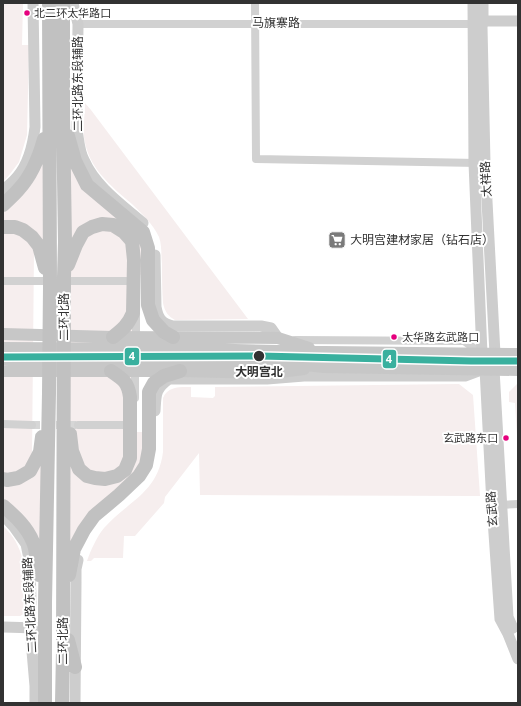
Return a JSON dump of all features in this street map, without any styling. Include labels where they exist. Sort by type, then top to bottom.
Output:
[{"type":"highway","name":"二环北路","points":[[45,703],[50,286],[44,243],[49,121],[49,3]]},
{"type":"highway","name":"二环北路","points":[[62,703],[68,447],[63,392],[64,277],[70,244],[63,114],[63,3]]},
{"type":"highway","points":[[63,114],[75,161],[87,185],[143,232],[148,248],[148,305],[153,320],[164,332],[173,337]]},
{"type":"highway","points":[[3,204],[20,189],[29,176],[39,157],[49,121]]},
{"type":"highway","points":[[70,244],[83,232],[102,224],[114,225],[124,232],[132,241],[134,260],[133,313],[130,322],[113,337]]},
{"type":"highway","points":[[3,227],[15,227],[23,230],[32,238],[44,243]]},
{"type":"highway","points":[[68,447],[79,469],[87,476],[104,479],[117,476],[125,470],[130,458],[130,393],[129,388],[123,379],[111,371]]},
{"type":"highway","points":[[75,667],[63,616],[74,549],[84,530],[94,516],[140,476],[146,464],[148,449],[149,392],[154,383],[164,376],[180,371]]},
{"type":"highway","points":[[3,479],[7,480],[18,478],[30,471],[40,452],[49,393]]},
{"type":"highway","points":[[3,506],[18,519],[33,542],[37,561],[45,624]]},
{"type":"main road","points":[[3,190],[16,179],[23,170],[34,136],[33,3]]},
{"type":"main road","name":"二环北路东段辅路","points":[[73,3],[78,24],[77,130],[83,159],[100,186],[143,223],[148,231],[154,250],[142,281],[156,307],[160,320],[166,325],[177,326],[261,326],[271,328],[282,339]]},
{"type":"main road","points":[[78,3],[78,24]]},
{"type":"main road","name":"太祥路","points":[[474,3],[479,24]]},
{"type":"main road","name":"太祥路","points":[[482,354],[479,163],[479,24],[483,3]]},
{"type":"main road","name":"马旗寨路","points":[[479,24],[518,21]]},
{"type":"main road","name":"马旗寨路","points":[[479,24],[518,27]]},
{"type":"main road","name":"太祥路","points":[[479,163],[495,354]]},
{"type":"main road","points":[[3,334],[282,339],[324,352]]},
{"type":"main road","points":[[3,348],[193,349],[518,354]]},
{"type":"main road","name":"玄武路","points":[[482,354],[489,369],[497,505],[500,619],[518,659]]},
{"type":"main road","name":"玄武路","points":[[489,369],[495,354]]},
{"type":"main road","points":[[3,359],[51,361],[278,362],[324,367],[518,370]]},
{"type":"main road","points":[[3,371],[180,371],[272,373],[324,367]]},
{"type":"main road","points":[[75,703],[76,569],[80,552],[88,535],[96,524],[138,487],[149,471],[155,451],[151,425],[157,391],[162,384],[169,379],[267,379],[304,376],[465,376],[489,369]]},
{"type":"main road","name":"玄武路","points":[[497,505],[508,617],[518,642]]},
{"type":"main road","name":"二环北路东段辅路","points":[[3,515],[26,544],[30,564],[30,628],[35,703]]},
{"type":"main road","points":[[3,627],[30,628],[45,624]]},
{"type":"street","points":[[255,3],[256,158],[479,163]]},
{"type":"street","name":"马旗寨路","points":[[78,24],[479,24]]},
{"type":"street","points":[[3,281],[142,281],[136,333]]},
{"type":"street","points":[[282,339],[464,341],[482,354]]},
{"type":"street","points":[[132,425],[135,375]]},
{"type":"street","points":[[3,424],[32,425]]},
{"type":"street","points":[[78,425],[151,425]]},
{"type":"street","points":[[497,505],[518,504]]},
{"type":"shaded area","points":[[3,3],[23,3],[22,45],[29,45],[27,135],[19,162],[3,182]]},
{"type":"shaded area","points":[[85,103],[248,319],[175,320],[170,317],[163,303],[161,243],[159,237],[154,228],[143,215],[101,175],[90,158],[84,137]]},
{"type":"shaded area","points":[[43,158],[43,242],[34,252],[32,456],[43,461],[42,547],[21,515],[3,498],[3,207]]},
{"type":"shaded area","points":[[70,160],[140,238],[145,275],[136,275],[135,432],[145,432],[141,465],[70,547]]},
{"type":"shaded area","points":[[459,384],[473,395],[480,496],[200,495],[199,453],[165,497],[164,503],[135,536],[124,536],[123,558],[94,558],[91,561],[87,561],[94,544],[104,528],[141,495],[155,477],[160,466],[163,452],[163,398],[171,389],[191,387],[191,397],[213,398],[215,396],[215,387]]},
{"type":"shaded area","points":[[517,384],[518,452],[515,403],[509,402],[509,392]]},
{"type":"shaded area","points":[[3,526],[17,544],[24,566],[26,611],[20,616],[4,616]]},
{"type":"tunnel","points":[[32,425],[78,425]]},
{"type":"transit line","name":"4","points":[[3,357],[260,356],[518,361]]},
{"type":"place","name":"北二环太华路口","points":[[27,13]]},
{"type":"place","name":"大明宫建材家居（钻石店）","points":[[337,240]]},
{"type":"place","name":"太华路玄武路口","points":[[394,337]]},
{"type":"place","name":"大明宫北","points":[[259,356]]},
{"type":"place","name":"玄武路东口","points":[[506,438]]}]
